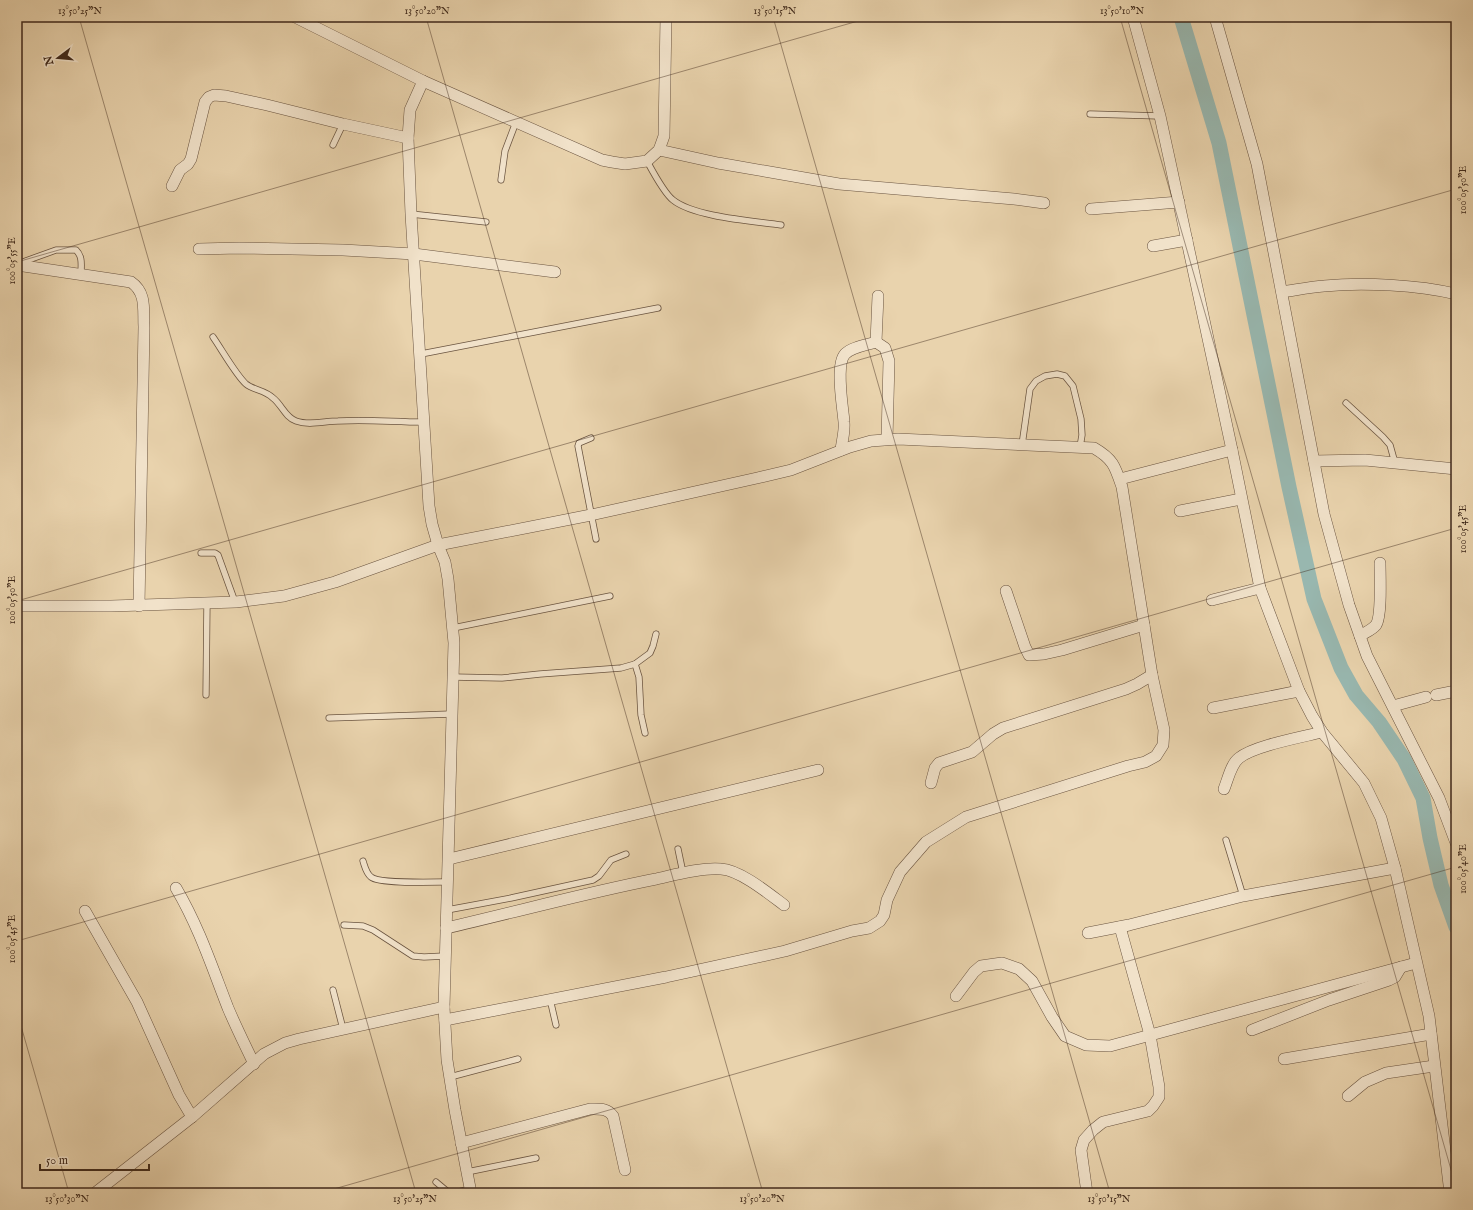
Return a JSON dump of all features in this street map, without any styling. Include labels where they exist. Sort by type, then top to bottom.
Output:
[{"type":"street","points":[[295,17],[423,80],[516,122],[602,160],[625,164],[647,161],[659,150],[664,136],[666,17]]},
{"type":"street","points":[[1133,17],[1160,116],[1232,450],[1260,588],[1299,691],[1322,732],[1364,782],[1381,818],[1395,868],[1429,1016],[1450,1193]]},
{"type":"street","points":[[1215,17],[1257,164],[1324,514],[1349,604],[1367,656],[1439,798],[1456,843]]},
{"type":"street","points":[[423,80],[410,110],[408,138],[411,214],[421,354],[423,422],[429,506],[438,545],[445,562],[454,643],[444,1007],[447,1060],[470,1191]]},
{"type":"street","points":[[172,186],[180,170],[188,164],[191,159],[205,102],[209,97],[214,95],[226,96],[267,105],[342,124],[408,138]]},
{"type":"street","points":[[659,150],[726,164],[839,184],[1014,199],[1044,203]]},
{"type":"street","points":[[1091,209],[1179,202]]},
{"type":"street","points":[[1153,246],[1187,240]]},
{"type":"street","points":[[199,249],[239,248],[336,250],[414,254],[555,272]]},
{"type":"street","points":[[17,265],[131,282],[142,292],[144,327],[139,606]]},
{"type":"street","points":[[1282,292],[1325,286],[1371,285],[1437,290],[1456,294]]},
{"type":"street","points":[[876,342],[878,296]]},
{"type":"street","points":[[876,342],[884,348],[890,361],[887,439]]},
{"type":"street","points":[[841,450],[844,424],[841,403],[840,371],[844,355],[850,350],[876,342]]},
{"type":"street","points":[[17,606],[139,606],[236,602],[284,596],[335,582],[438,545],[591,515],[791,470],[871,440],[898,439],[1080,447],[1094,448],[1107,456],[1116,468],[1122,486],[1152,675],[1164,730],[1163,745],[1156,756],[1145,762],[966,817],[926,842],[900,872],[887,900],[884,915],[880,921],[869,928],[852,931],[785,950],[678,975],[445,1020]]},
{"type":"street","points":[[1120,479],[1232,450]]},
{"type":"street","points":[[1314,461],[1365,460],[1456,469]]},
{"type":"street","points":[[1180,511],[1241,499]]},
{"type":"street","points":[[1360,636],[1376,626],[1378,619],[1380,606],[1380,563]]},
{"type":"street","points":[[1212,600],[1260,588]]},
{"type":"street","points":[[1006,591],[1024,648],[1029,655],[1044,654],[1062,650],[1144,624]]},
{"type":"street","points":[[931,782],[934,768],[939,763],[972,752],[993,734],[1003,728],[1126,689],[1152,675]]},
{"type":"street","points":[[1213,708],[1299,691]]},
{"type":"street","points":[[1393,706],[1456,691]]},
{"type":"street","points":[[1224,789],[1234,763],[1239,758],[1253,750],[1322,732]]},
{"type":"street","points":[[449,859],[818,770]]},
{"type":"street","points":[[446,928],[638,882],[721,868],[732,871],[754,883],[784,904]]},
{"type":"street","points":[[1088,933],[1120,927],[1243,896],[1395,868]]},
{"type":"street","points":[[176,888],[201,935],[228,1006],[254,1064]]},
{"type":"street","points":[[85,911],[137,1002],[179,1095],[192,1117]]},
{"type":"street","points":[[1087,1193],[1081,1150],[1084,1140],[1092,1130],[1104,1122],[1148,1111],[1159,1097],[1159,1087],[1150,1035],[1120,927]]},
{"type":"street","points":[[956,996],[974,972],[981,966],[1002,963],[1019,969],[1032,981],[1052,1017],[1065,1036],[1086,1045],[1110,1046],[1416,963]]},
{"type":"street","points":[[1252,1030],[1329,1000],[1389,980],[1395,977],[1402,967]]},
{"type":"street","points":[[95,1193],[192,1117],[264,1054],[285,1043],[444,1007]]},
{"type":"street","points":[[1284,1059],[1431,1034]]},
{"type":"street","points":[[1348,1096],[1365,1082],[1386,1073],[1434,1066]]},
{"type":"street","points":[[462,1143],[590,1109],[603,1108],[609,1111],[613,1116],[626,1170]]},
{"type":"lane","points":[[1090,114],[1160,116]]},
{"type":"lane","points":[[501,180],[505,151],[516,122]]},
{"type":"lane","points":[[332,145],[342,124]]},
{"type":"lane","points":[[647,161],[660,183],[673,200],[684,206],[711,215],[781,225]]},
{"type":"lane","points":[[411,214],[486,222]]},
{"type":"lane","points":[[17,265],[56,250],[76,250],[80,254],[81,274]]},
{"type":"lane","points":[[421,354],[658,308]]},
{"type":"lane","points":[[213,337],[244,382],[248,386],[264,391],[273,397],[288,416],[295,421],[302,423],[324,423],[338,420],[423,422]]},
{"type":"lane","points":[[1022,445],[1030,389],[1036,381],[1045,376],[1057,374],[1065,376],[1073,386],[1081,419],[1082,435],[1080,447]]},
{"type":"lane","points":[[1346,403],[1390,445],[1395,463]]},
{"type":"lane","points":[[591,438],[579,442],[578,446],[596,539]]},
{"type":"lane","points":[[201,553],[215,553],[218,555],[236,602]]},
{"type":"lane","points":[[452,628],[610,596]]},
{"type":"lane","points":[[206,695],[207,603]]},
{"type":"lane","points":[[453,677],[502,678],[621,668],[635,664],[650,653],[656,634]]},
{"type":"lane","points":[[635,664],[639,677],[641,715],[645,733]]},
{"type":"lane","points":[[330,718],[452,714]]},
{"type":"lane","points":[[1226,840],[1243,896]]},
{"type":"lane","points":[[678,849],[683,874]]},
{"type":"lane","points":[[447,910],[593,880],[602,873],[611,860],[626,854]]},
{"type":"lane","points":[[363,861],[367,873],[374,880],[398,882],[448,882]]},
{"type":"lane","points":[[344,925],[363,926],[373,930],[414,956],[445,956]]},
{"type":"lane","points":[[333,990],[343,1029]]},
{"type":"lane","points":[[550,999],[556,1026]]},
{"type":"lane","points":[[450,1077],[518,1059]]},
{"type":"lane","points":[[467,1172],[536,1158]]},
{"type":"lane","points":[[436,1182],[448,1192],[470,1191]]},
{"type":"waterway","points":[[1181,17],[1219,143],[1289,487],[1314,599],[1341,668],[1356,695],[1379,722],[1404,759],[1423,798],[1430,838],[1441,885],[1456,927]]}]
